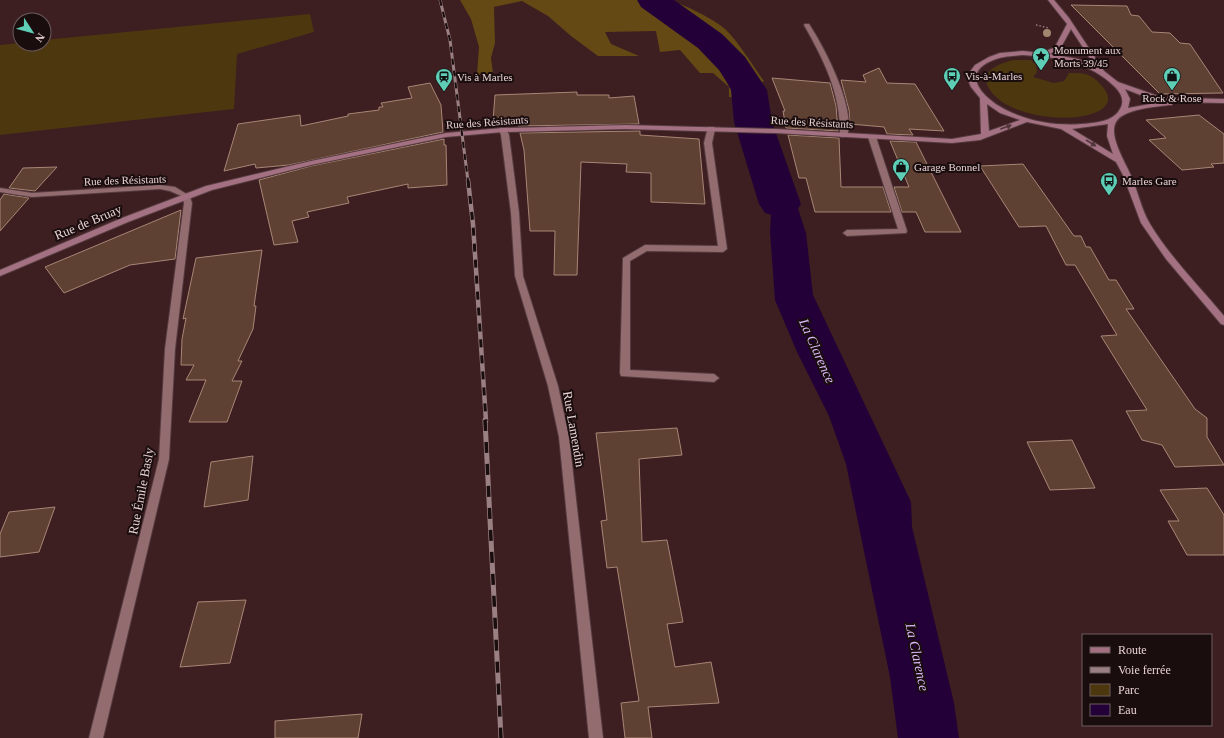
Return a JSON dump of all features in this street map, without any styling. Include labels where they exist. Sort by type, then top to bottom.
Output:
[{"type":"main road","points":[[1051,0],[1070,24],[1103,73]]},
{"type":"main road","points":[[1043,54],[1058,48],[1070,24]]},
{"type":"main road","points":[[1116,83],[1126,99],[1126,106],[1114,119],[1091,126],[1061,126],[1027,120],[1002,111],[983,99],[973,85],[972,79],[976,68],[981,63],[1004,55],[1023,53],[1043,54],[1075,61],[1103,73],[1116,83],[1144,96],[1176,102]]},
{"type":"main road","points":[[983,99],[985,135]]},
{"type":"main road","points":[[1121,113],[1136,108],[1176,102],[1224,101]]},
{"type":"main road","points":[[1114,119],[1110,128],[1111,136],[1119,161],[1127,175],[1145,223],[1169,257],[1224,322]]},
{"type":"main road","name":"Rue des Résistants","points":[[186,196],[237,180],[446,135],[503,130],[626,127],[776,131],[952,141],[976,138],[1027,120]]},
{"type":"main road","points":[[1061,126],[1075,133],[1119,161]]},
{"type":"main road","name":"Rue de Bruay","points":[[0,273],[186,196]]},
{"type":"street","points":[[807,25],[819,46],[835,82],[844,110],[844,135]]},
{"type":"street","points":[[711,129],[708,143],[723,249],[645,248],[626,260],[625,373],[714,378]]},
{"type":"street","name":"Rue Lamendin","points":[[503,130],[505,135],[515,212],[519,276],[553,386],[564,437],[596,738]]},
{"type":"street","points":[[847,233],[903,231],[872,137]]},
{"type":"street","name":"Rue des Résistants","points":[[0,190],[32,195],[160,187],[172,189],[186,196]]},
{"type":"street","name":"Rue Émile Basly","points":[[96,738],[164,459],[170,349],[188,203],[186,196]]},
{"type":"green space","points":[[310,14],[314,32],[237,54],[234,109],[0,135],[0,45],[12,44],[12,52],[52,52],[52,39]]},
{"type":"green space","points":[[1014,60],[1031,60],[1036,65],[1037,72],[1033,77],[1054,83],[1064,81],[1069,73],[1087,74],[1101,85],[1108,99],[1101,110],[1084,116],[1061,118],[1036,115],[1012,108],[994,95],[985,77],[995,67]]},
{"type":"shaded area","points":[[460,0],[643,0],[669,15],[700,42],[726,72],[741,98],[729,97],[729,87],[713,73],[700,73],[680,50],[660,52],[656,31],[605,32],[611,44],[639,56],[598,56],[571,36],[548,16],[522,1],[494,7],[495,43],[491,58],[493,73],[477,75],[479,47],[471,19]]},
{"type":"shaded area","points":[[662,0],[677,3],[695,10],[725,29],[740,47],[764,81],[756,87],[740,61],[728,52],[722,43],[674,6]]},
{"type":"water","points":[[642,0],[662,0],[674,6],[722,43],[728,52],[740,61],[756,87],[759,122],[740,123],[740,95],[735,83],[725,69],[699,41],[684,28]]},
{"type":"water","points":[[743,137],[766,138],[766,145],[794,196],[806,233],[813,295],[911,502],[912,527],[954,703],[959,738],[898,738],[890,677],[846,464],[829,416],[797,352],[775,300],[770,232],[771,215],[760,193],[750,166]]},
{"type":"building","points":[[1071,5],[1127,6],[1131,15],[1139,16],[1152,32],[1170,33],[1180,43],[1190,44],[1223,93],[1160,94]]},
{"type":"building","points":[[879,68],[887,83],[915,84],[944,131],[909,129],[913,135],[887,134],[884,127],[850,124],[849,110],[841,80],[866,82],[863,75]]},
{"type":"building","points":[[772,78],[830,83],[836,106],[838,131],[786,128],[783,111],[785,111]]},
{"type":"building","points":[[430,83],[441,105],[443,132],[289,165],[256,168],[255,164],[224,171],[238,124],[300,115],[301,126],[348,116],[348,114],[379,110],[379,107],[383,107],[381,103],[412,98],[408,87]]},
{"type":"building","points":[[577,92],[577,95],[609,95],[609,98],[634,96],[639,124],[518,126],[517,121],[493,121],[495,95]]},
{"type":"building","points":[[1199,115],[1224,134],[1224,163],[1211,164],[1214,167],[1182,170],[1149,140],[1166,138],[1146,120]]},
{"type":"building","points":[[640,131],[640,135],[699,139],[705,204],[651,202],[651,173],[626,172],[627,164],[581,162],[577,275],[554,275],[555,231],[530,231],[524,150],[520,133]]},
{"type":"building","points":[[788,135],[839,138],[841,187],[883,187],[891,212],[815,212],[806,178],[799,178]]},
{"type":"building","points":[[444,139],[444,145],[446,145],[447,185],[408,188],[408,184],[347,197],[349,203],[307,212],[309,217],[292,221],[298,242],[274,245],[259,180],[311,166]]},
{"type":"building","points":[[890,141],[916,142],[961,232],[925,232],[916,212],[902,212],[894,187],[909,187]]},
{"type":"building","points":[[1023,164],[1074,236],[1081,236],[1086,247],[1090,247],[1109,280],[1116,280],[1134,309],[1126,309],[1195,409],[1207,418],[1207,437],[1224,465],[1175,467],[1162,445],[1142,440],[1126,411],[1147,410],[1101,336],[1117,335],[1075,265],[1066,265],[1046,226],[1019,227],[980,166]]},
{"type":"building","points":[[57,167],[35,191],[9,188],[23,168]]},
{"type":"building","points":[[4,194],[29,198],[0,231],[0,200]]},
{"type":"building","points":[[181,210],[175,259],[130,265],[64,293],[45,267]]},
{"type":"building","points":[[262,250],[254,306],[256,306],[253,329],[238,361],[242,361],[232,381],[242,381],[227,422],[189,422],[206,380],[186,380],[194,365],[181,365],[182,339],[186,318],[183,319],[196,258]]},
{"type":"building","points":[[677,428],[682,455],[639,459],[642,542],[667,540],[683,622],[667,624],[675,667],[711,662],[719,703],[648,707],[652,738],[625,738],[621,703],[639,701],[617,567],[607,568],[601,521],[607,520],[596,433]]},
{"type":"building","points":[[1072,440],[1095,488],[1050,490],[1027,442]]},
{"type":"building","points":[[253,456],[248,500],[204,507],[211,462]]},
{"type":"building","points":[[1207,488],[1224,515],[1224,555],[1187,555],[1168,521],[1179,521],[1160,490]]},
{"type":"building","points":[[55,507],[39,552],[0,557],[0,534],[9,512]]},
{"type":"building","points":[[246,600],[230,663],[180,667],[198,602]]},
{"type":"building","points":[[362,714],[358,738],[275,738],[275,721]]},
{"type":"waterway","name":"La Clarence","points":[[652,0],[660,4],[710,41],[733,64],[744,81],[749,90],[753,122],[780,204]]},
{"type":"railway","points":[[440,0],[450,40],[468,181]]},
{"type":"railway","points":[[468,180],[473,224],[486,421]]},
{"type":"railway","points":[[485,420],[501,738]]},
{"type":"place","name":"Monument aux Morts 39/45","points":[[1041,71]]},
{"type":"place","name":"Vis-à-Marles","points":[[952,91]]},
{"type":"place","name":"Rock & Rose","points":[[1172,91]]},
{"type":"place","name":"Vis à Marles","points":[[444,92]]},
{"type":"place","name":"Garage Bonnel","points":[[901,182]]},
{"type":"place","name":"Marles Gare","points":[[1109,196]]}]
